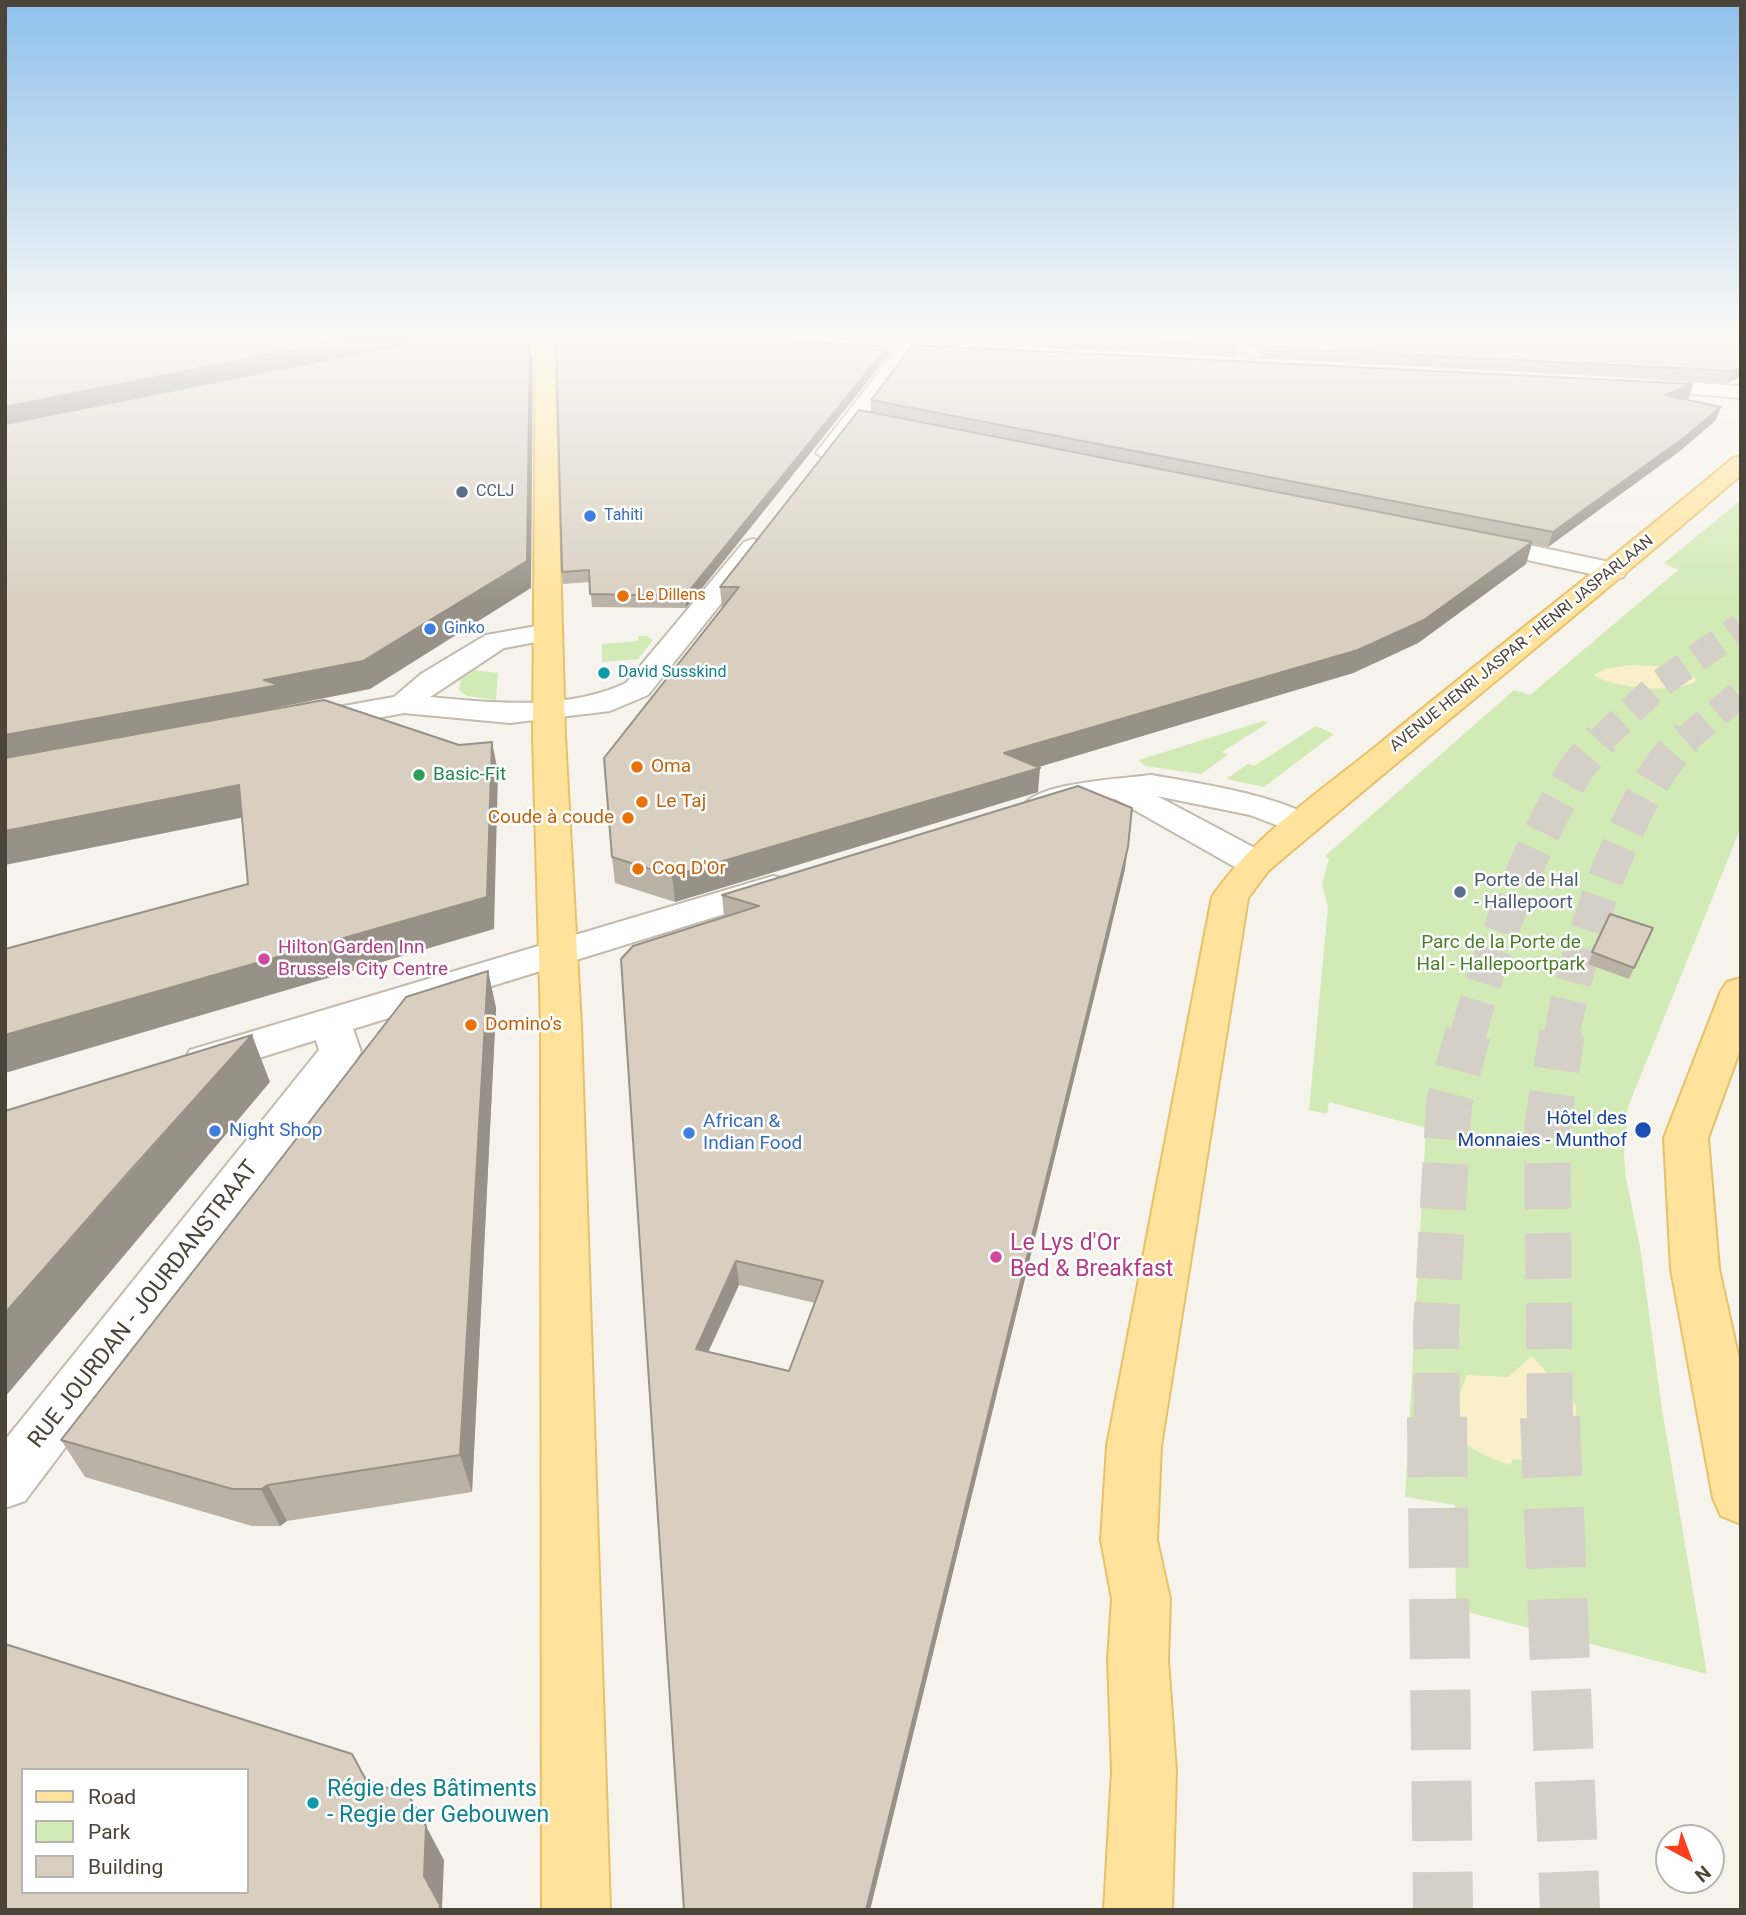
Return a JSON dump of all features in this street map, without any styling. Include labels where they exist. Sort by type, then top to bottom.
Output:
[{"type":"main road","points":[[546,424],[549,710],[558,953],[576,1910]]},
{"type":"main road","name":"AVENUE HENRI JASPAR - HENRI JASPARLAAN","points":[[1138,1910],[1144,1771],[1138,1660],[1141,1599],[1129,1540],[1134,1446],[1230,897],[1255,863],[1462,691],[1614,571],[1741,463]]},
{"type":"main road","points":[[1739,1000],[1686,1138],[1695,1269],[1741,1498]]},
{"type":"street","points":[[813,472],[861,424]]},
{"type":"street","points":[[278,727],[404,704],[502,715],[601,704],[630,695],[696,619],[771,524]]},
{"type":"street","points":[[1450,536],[1614,571]]},
{"type":"street","points":[[404,704],[432,680],[496,641],[548,632]]},
{"type":"street","points":[[1012,814],[1077,794],[1151,785],[1261,808],[1302,825]]},
{"type":"street","points":[[1122,790],[1255,863]]},
{"type":"street","points":[[163,1073],[801,879]]},
{"type":"street","name":"RUE JOURDAN - JOURDANSTRAAT","points":[[5,1483],[340,1052],[331,1022]]},
{"type":"green space","name":"Parc de la Porte de Hal - Hallepoortpark","points":[[1741,500],[1741,827],[1628,1107],[1624,1157],[1640,1247],[1662,1409],[1707,1674],[1456,1609],[1455,1505],[1405,1497],[1426,1128],[1329,1102],[1327,1114],[1309,1110],[1328,907],[1322,884],[1329,859],[1325,856],[1514,690],[1530,695],[1678,570],[1664,563]]},
{"type":"green space","points":[[638,636],[647,636],[653,640],[638,659],[602,662],[602,644],[638,641]]},
{"type":"green space","points":[[473,670],[498,673],[496,700],[467,696],[459,690],[461,679]]},
{"type":"green space","points":[[1263,721],[1268,723],[1222,752],[1228,755],[1201,774],[1145,766],[1139,760]]},
{"type":"green space","points":[[1316,726],[1334,734],[1264,787],[1226,779],[1248,764],[1254,766]]},
{"type":"sand","points":[[1630,665],[1675,669],[1697,680],[1677,687],[1646,688],[1603,680],[1594,675],[1604,669]]},
{"type":"sand","points":[[1532,1356],[1576,1405],[1574,1468],[1513,1459],[1511,1465],[1474,1449],[1454,1428],[1455,1408],[1467,1375],[1508,1377]]},
{"type":"building","points":[[5,424],[529,424],[527,561],[363,661],[264,680],[279,685],[5,735]]},
{"type":"building","points":[[558,424],[824,424],[685,596],[590,594],[589,570],[562,572]]},
{"type":"building","points":[[848,424],[932,424],[1532,542],[1424,620],[1358,650],[1004,753],[1040,768],[672,876],[612,857],[604,758],[739,587],[720,587]]},
{"type":"building","points":[[997,424],[1700,424],[1553,532]]},
{"type":"building","points":[[324,700],[459,745],[492,742],[487,897],[5,1035],[5,949],[248,884],[239,785],[5,831],[5,758]]},
{"type":"building","points":[[1078,786],[1132,808],[1128,847],[866,1910],[684,1910],[621,959],[633,946],[759,906],[722,895]],"holes":[[[736,1261],[823,1281],[789,1371],[696,1349]]]},
{"type":"building","points":[[1610,914],[1653,928],[1634,968],[1592,952]]},
{"type":"building","points":[[488,971],[460,1455],[268,1485],[261,1489],[232,1489],[61,1440],[406,997]]},
{"type":"building","points":[[252,1035],[129,1172],[5,1313],[5,1111]]},
{"type":"building","name":"Régie des Bâtiments - Regie der Gebouwen","points":[[5,1644],[352,1754],[366,1780],[409,1796],[426,1826],[424,1876],[440,1905],[440,1910],[5,1910]]},
{"type":"tunnel","points":[[1601,740],[1658,685],[1741,627]]},
{"type":"tunnel","points":[[1686,739],[1741,693]]},
{"type":"tunnel","points":[[1468,1035],[1499,936],[1525,869],[1572,776],[1602,738]]},
{"type":"tunnel","points":[[1562,1035],[1578,963],[1607,876],[1644,794],[1665,762],[1686,739]]},
{"type":"tunnel","points":[[1437,1419],[1436,1328],[1449,1103],[1468,1033]]},
{"type":"tunnel","points":[[1550,1419],[1547,1128],[1562,1033]]},
{"type":"tunnel","points":[[1437,1417],[1443,1910]]},
{"type":"tunnel","points":[[1550,1417],[1570,1910]]},
{"type":"place","name":"CCLJ","points":[[462,492]]},
{"type":"place","name":"Tahiti","points":[[590,516]]},
{"type":"place","name":"Le Dillens","points":[[623,596]]},
{"type":"place","name":"Ginko","points":[[430,629]]},
{"type":"place","name":"David Susskind","points":[[604,673]]},
{"type":"place","name":"Oma","points":[[637,767]]},
{"type":"place","name":"Basic-Fit","points":[[419,775]]},
{"type":"place","name":"Le Taj","points":[[642,802]]},
{"type":"place","name":"Coude à coude","points":[[628,818]]},
{"type":"place","name":"Coq D'Or","points":[[638,869]]},
{"type":"place","name":"Porte de Hal - Hallepoort","points":[[1460,892]]},
{"type":"place","name":"Hilton Garden Inn Brussels City Centre","points":[[264,959]]},
{"type":"place","name":"Domino's","points":[[471,1025]]},
{"type":"place","name":"Hôtel des Monnaies - Munthof","points":[[1643,1130]]},
{"type":"place","name":"Night Shop","points":[[215,1131]]},
{"type":"place","name":"African & Indian Food","points":[[689,1133]]},
{"type":"place","name":"Le Lys d'Or Bed & Breakfast","points":[[996,1257]]},
{"type":"place","name":"Régie des Bâtiments - Regie der Gebouwen","points":[[313,1803]]}]
